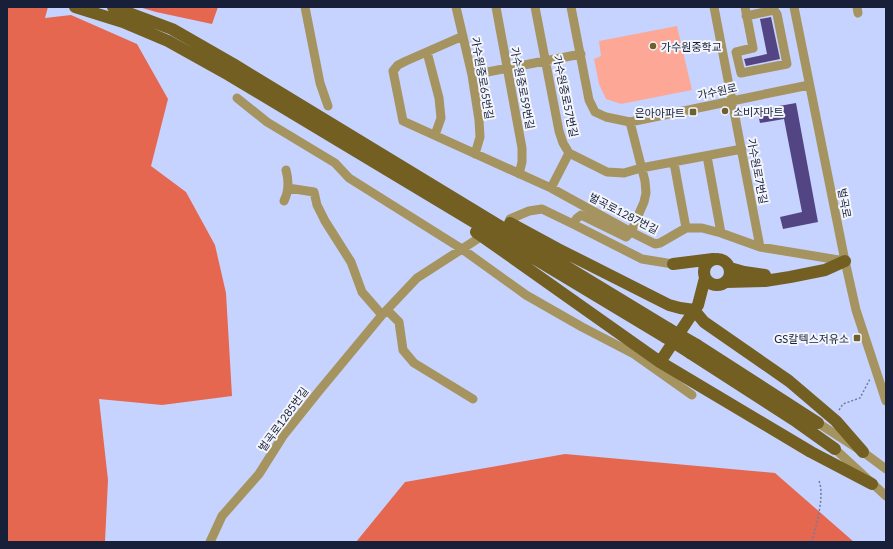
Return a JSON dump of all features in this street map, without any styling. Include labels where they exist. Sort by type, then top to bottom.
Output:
[{"type":"main road","points":[[75,7],[123,22],[168,41],[229,75],[440,202],[667,333],[818,423]]},
{"type":"main road","points":[[113,7],[172,29],[233,64],[454,198],[667,333]]},
{"type":"main road","points":[[454,198],[491,213],[558,249],[670,305],[680,308],[696,307]]},
{"type":"main road","points":[[440,202],[475,232],[660,362],[810,452],[872,484]]},
{"type":"main road","points":[[713,259],[706,263],[704,267],[705,276],[696,307],[704,322],[789,381],[836,421],[863,452]]},
{"type":"main road","points":[[660,362],[696,307],[730,275],[730,268],[722,259],[673,264]]},
{"type":"main road","points":[[673,264],[705,276],[710,283],[723,283],[765,281],[825,270],[845,261]]},
{"type":"main road","points":[[730,268],[776,279]]},
{"type":"main road","points":[[694,349],[835,449]]},
{"type":"street","points":[[305,7],[320,83],[328,106]]},
{"type":"street","name":"가수원중로65번길","points":[[456,7],[472,75],[480,137],[475,154]]},
{"type":"street","name":"가수원중로59번길","points":[[496,7],[522,148],[522,162],[519,174]]},
{"type":"street","name":"가수원중로57번길","points":[[535,7],[559,131],[570,153],[607,172],[624,173],[641,168],[742,149]]},
{"type":"street","name":"가수원로","points":[[571,7],[589,100],[595,112],[606,117],[630,122],[809,85]]},
{"type":"street","name":"가수원로7번길","points":[[714,7],[760,247]]},
{"type":"street","name":"벌곡로","points":[[794,7],[856,310],[886,401]]},
{"type":"street","points":[[773,9],[777,14],[787,64],[741,73],[736,52],[753,48],[745,12],[773,9]]},
{"type":"street","name":"벌곡로1287번길","points":[[463,36],[402,63],[393,71],[403,121],[551,188],[655,244],[660,243],[686,228]]},
{"type":"street","points":[[427,52],[439,98],[441,118],[435,135]]},
{"type":"street","points":[[472,75],[581,54]]},
{"type":"street","points":[[237,98],[267,122],[335,163],[349,178],[462,249],[526,296],[634,354],[692,395]]},
{"type":"street","points":[[573,224],[577,218],[582,215],[626,237],[631,232],[644,202],[646,193],[645,181],[630,122]]},
{"type":"street","points":[[551,188],[570,153]]},
{"type":"street","points":[[707,156],[722,233]]},
{"type":"street","points":[[674,163],[686,228],[702,228],[722,233],[760,247],[845,261]]},
{"type":"street","points":[[284,201],[288,188],[286,170]]},
{"type":"street","points":[[288,188],[314,192],[317,205],[325,221],[351,262],[362,292],[399,322],[403,350],[414,363],[473,399]]},
{"type":"street","points":[[510,219],[530,211],[542,209],[642,259],[673,264]]},
{"type":"street","name":"벌곡로1285번길","points":[[210,542],[222,516],[258,474],[288,430],[319,391],[385,312],[417,278],[479,238]]},
{"type":"street","points":[[818,423],[886,469]]},
{"type":"street","points":[[835,449],[886,496]]},
{"type":"path","points":[[839,410],[843,404],[860,398],[875,369]]},
{"type":"path","points":[[812,542],[821,499],[822,488],[819,480]]},
{"type":"shaded area","points":[[7,7],[48,7],[45,18],[71,15],[137,44],[168,99],[151,166],[186,192],[215,245],[226,293],[232,396],[162,405],[99,399],[108,480],[105,542],[7,542]]},
{"type":"shaded area","points":[[139,7],[218,7],[212,24]]},
{"type":"shaded area","points":[[677,26],[692,90],[621,104],[606,99],[599,84],[594,59],[601,56],[599,41]]},
{"type":"shaded area","points":[[565,454],[775,473],[854,542],[356,542],[405,482]]},
{"type":"building","points":[[771,17],[780,59],[746,66],[744,59],[767,54],[760,19]]},
{"type":"building","points":[[796,103],[818,222],[783,229],[780,217],[802,212],[784,119],[760,123],[757,110]]},
{"type":"place","name":"가수원중학교","points":[[653,46]]},
{"type":"place","name":"소비자마트","points":[[725,111]]},
{"type":"place","name":"은아아파트","points":[[693,112]]},
{"type":"place","name":"GS칼텍스저유소","points":[[857,338]]}]
